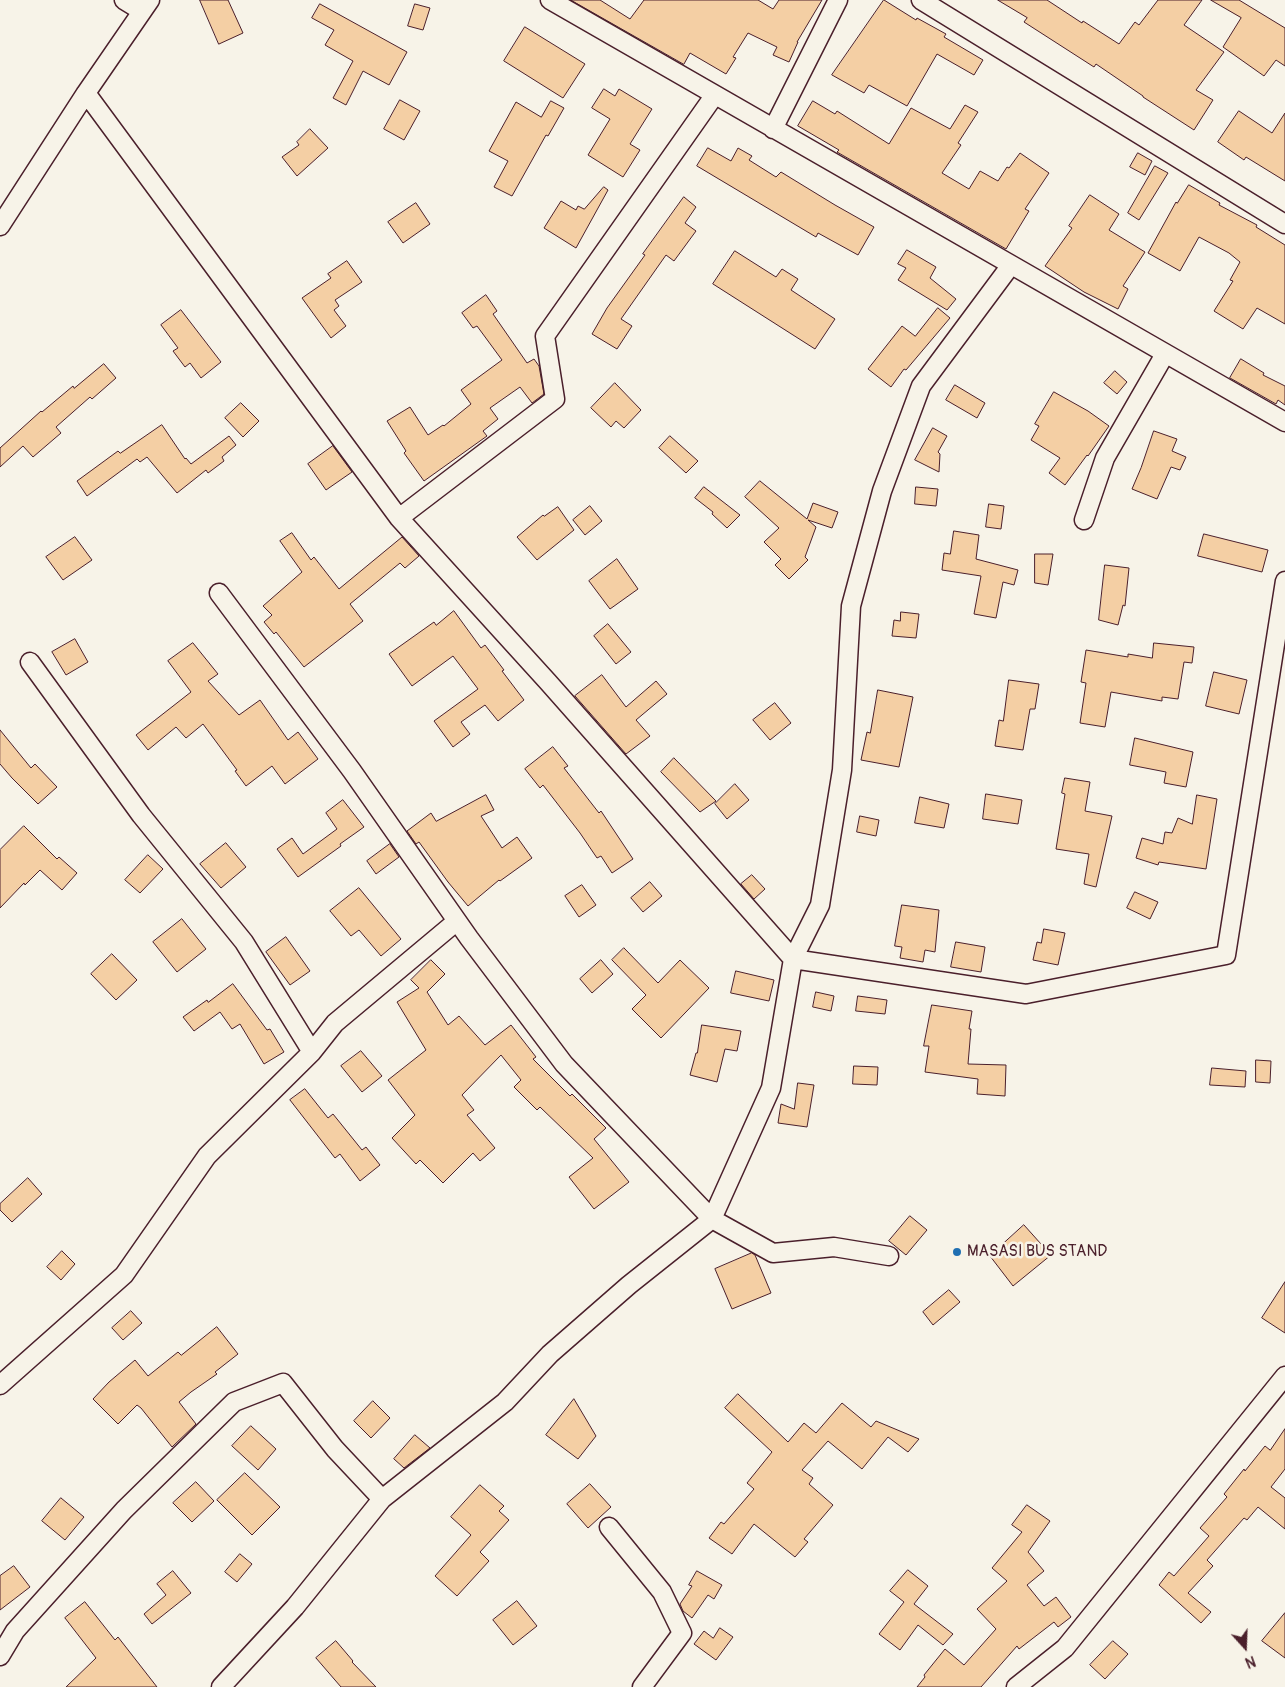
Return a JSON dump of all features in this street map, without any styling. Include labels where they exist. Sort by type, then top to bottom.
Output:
[{"type":"street","points":[[0,226],[86,92],[146,6],[124,0]]},
{"type":"street","points":[[550,0],[714,96],[1285,422]]},
{"type":"street","points":[[773,129],[838,0]]},
{"type":"street","points":[[929,2],[1285,224]]},
{"type":"street","points":[[86,92],[399,518],[548,682],[793,958],[1026,994],[1226,955],[1285,581]]},
{"type":"street","points":[[399,518],[554,399],[545,336],[714,96]]},
{"type":"street","points":[[221,1687],[296,1607],[382,1499],[505,1402],[550,1354],[629,1284],[712,1219],[771,1088],[793,958],[820,905],[842,770],[852,606],[882,490],[921,386],[1010,265]]},
{"type":"street","points":[[1084,520],[1104,458],[1165,354]]},
{"type":"street","points":[[219,593],[352,771],[458,921],[564,1064],[712,1219],[773,1253],[834,1247],[890,1256]]},
{"type":"street","points":[[30,662],[141,815],[244,942],[312,1052]]},
{"type":"street","points":[[0,1385],[124,1275],[207,1156],[312,1052],[335,1023],[458,921]]},
{"type":"street","points":[[1016,1687],[1065,1648],[1285,1376]]},
{"type":"street","points":[[0,1656],[16,1630],[124,1510],[234,1402],[283,1383],[335,1450],[382,1499]]},
{"type":"street","points":[[609,1527],[662,1592],[682,1632],[642,1687]]},
{"type":"building","points":[[200,0],[228,0],[243,33],[219,44]]},
{"type":"building","points":[[571,0],[600,0],[630,19],[644,0],[758,0],[773,9],[779,0],[822,0],[797,42],[789,62],[773,55],[777,47],[748,33],[733,57],[736,58],[726,74],[690,53],[684,64]]},
{"type":"building","points":[[884,0],[916,20],[917,18],[946,34],[944,37],[983,60],[974,75],[937,54],[907,106],[869,85],[864,93],[832,75]]},
{"type":"building","points":[[998,0],[1047,0],[1119,44],[1135,22],[1139,25],[1158,0],[1202,0],[1184,25],[1224,52],[1196,90],[1213,100],[1194,130],[1096,64],[1094,67],[1024,22],[1027,18]]},
{"type":"building","points":[[1211,0],[1239,0],[1285,28],[1285,66],[1276,60],[1264,76],[1223,47],[1241,18]]},
{"type":"building","points":[[320,4],[407,52],[389,85],[363,71],[346,105],[333,98],[353,61],[325,45],[334,30],[312,18]]},
{"type":"building","points":[[415,4],[430,8],[423,30],[408,26]]},
{"type":"building","points":[[525,27],[585,64],[563,98],[504,61]]},
{"type":"building","points":[[604,89],[615,96],[619,89],[652,109],[630,144],[640,150],[623,177],[588,155],[610,119],[592,108]]},
{"type":"building","points":[[400,100],[420,111],[404,140],[384,129]]},
{"type":"building","points":[[551,101],[564,108],[548,136],[546,135],[512,196],[494,187],[508,161],[489,151],[516,102],[541,117]]},
{"type":"building","points":[[813,101],[835,114],[837,111],[889,144],[911,108],[950,129],[965,105],[978,112],[958,143],[961,145],[942,173],[969,189],[980,171],[998,181],[1007,167],[1009,168],[1020,153],[1049,173],[1025,209],[1029,211],[1006,249],[837,152],[839,150],[798,126]]},
{"type":"building","points":[[1239,111],[1272,133],[1285,113],[1285,181],[1246,157],[1244,160],[1218,142]]},
{"type":"building","points":[[310,129],[328,148],[297,176],[282,157],[299,145],[297,142]]},
{"type":"building","points":[[708,148],[731,161],[738,148],[752,156],[749,160],[776,177],[781,172],[874,227],[858,255],[818,233],[816,237],[697,166]]},
{"type":"building","points":[[1138,153],[1152,161],[1145,175],[1130,167]]},
{"type":"building","points":[[1155,166],[1168,173],[1139,220],[1128,213]]},
{"type":"building","points":[[1189,185],[1220,203],[1219,205],[1257,225],[1256,227],[1285,245],[1285,324],[1257,308],[1243,329],[1214,311],[1233,281],[1230,280],[1240,262],[1229,253],[1199,237],[1180,271],[1148,253],[1176,202]]},
{"type":"building","points":[[604,187],[608,190],[576,248],[544,228],[561,201],[576,210],[578,206],[584,209]]},
{"type":"building","points":[[1090,195],[1119,214],[1109,230],[1145,252],[1123,286],[1128,289],[1118,309],[1084,292],[1045,266],[1072,228],[1069,226]]},
{"type":"building","points":[[684,197],[696,207],[685,223],[696,231],[674,261],[666,255],[621,319],[632,326],[617,349],[592,334],[607,308],[645,255],[643,254]]},
{"type":"building","points":[[416,203],[430,224],[403,243],[388,222]]},
{"type":"building","points":[[907,250],[936,267],[930,278],[956,299],[947,310],[898,280],[906,268],[898,264]]},
{"type":"building","points":[[735,251],[776,277],[782,269],[798,279],[791,290],[835,319],[815,349],[713,284]]},
{"type":"building","points":[[347,261],[362,282],[335,300],[339,306],[334,310],[346,326],[331,338],[302,298],[331,278],[328,274]]},
{"type":"building","points":[[486,295],[497,311],[493,314],[527,363],[534,359],[539,366],[544,394],[532,403],[520,387],[490,408],[498,419],[483,431],[487,436],[424,481],[404,453],[406,451],[387,421],[410,407],[428,435],[444,426],[471,404],[461,390],[502,360],[477,326],[473,328],[462,313]]},
{"type":"building","points":[[938,308],[950,318],[906,370],[904,369],[891,387],[868,369],[902,326],[915,336]]},
{"type":"building","points":[[181,310],[221,362],[201,378],[190,363],[185,367],[173,351],[178,348],[161,325]]},
{"type":"building","points":[[1241,359],[1264,373],[1263,375],[1285,386],[1285,405],[1278,400],[1276,404],[1230,378]]},
{"type":"building","points":[[104,364],[116,378],[92,399],[90,397],[56,427],[61,433],[33,457],[23,446],[0,467],[0,448],[41,411]]},
{"type":"building","points":[[1115,371],[1127,382],[1117,394],[1104,383]]},
{"type":"building","points":[[615,383],[641,410],[624,428],[616,421],[611,427],[591,408]]},
{"type":"building","points":[[955,385],[985,403],[977,418],[946,400]]},
{"type":"building","points":[[1054,392],[1088,411],[1109,426],[1065,485],[1049,473],[1060,458],[1031,440],[1039,426],[1035,424]]},
{"type":"building","points":[[241,403],[259,421],[243,437],[225,418]]},
{"type":"building","points":[[162,425],[185,459],[191,464],[229,436],[236,445],[222,457],[224,461],[208,473],[206,470],[177,493],[147,457],[140,462],[137,459],[87,496],[77,481],[118,451],[120,453]]},
{"type":"building","points":[[933,428],[947,436],[938,452],[940,454],[939,472],[915,460]]},
{"type":"building","points":[[1154,431],[1177,439],[1172,451],[1186,457],[1180,470],[1171,467],[1157,499],[1132,489]]},
{"type":"building","points":[[670,436],[698,461],[686,473],[659,448]]},
{"type":"building","points":[[333,446],[352,472],[326,490],[308,464]]},
{"type":"building","points":[[760,481],[807,519],[813,503],[838,512],[832,528],[808,520],[816,527],[805,557],[808,560],[789,579],[775,565],[781,559],[764,542],[779,528],[745,497]]},
{"type":"building","points":[[704,487],[740,515],[727,528],[712,514],[713,512],[695,498]]},
{"type":"building","points":[[916,487],[938,489],[936,506],[915,504]]},
{"type":"building","points":[[989,504],[1004,506],[1001,529],[986,527]]},
{"type":"building","points":[[590,506],[602,521],[585,535],[573,520]]},
{"type":"building","points":[[558,507],[574,530],[537,560],[517,537],[543,515]]},
{"type":"building","points":[[954,531],[979,535],[976,559],[1018,570],[1014,585],[1003,582],[996,618],[974,614],[981,576],[942,570],[944,553],[950,554]]},
{"type":"building","points":[[292,533],[311,560],[314,557],[339,589],[402,537],[419,556],[405,568],[400,563],[350,604],[363,621],[304,667],[276,632],[274,634],[264,622],[272,615],[263,606],[302,572],[280,541]]},
{"type":"building","points":[[1204,534],[1268,550],[1262,572],[1198,556]]},
{"type":"building","points":[[75,537],[92,560],[63,580],[46,557]]},
{"type":"building","points":[[1035,554],[1053,554],[1048,585],[1035,583]]},
{"type":"building","points":[[617,559],[638,589],[610,609],[589,581]]},
{"type":"building","points":[[1105,565],[1129,568],[1125,606],[1123,605],[1118,625],[1099,620]]},
{"type":"building","points":[[454,611],[481,648],[485,645],[524,700],[498,721],[485,705],[461,722],[470,734],[453,747],[434,721],[478,689],[453,656],[412,686],[389,654],[434,622],[436,625]]},
{"type":"building","points":[[901,612],[919,614],[916,638],[892,636],[894,620],[900,621]]},
{"type":"building","points":[[608,624],[631,652],[616,664],[594,636]]},
{"type":"building","points":[[75,639],[88,662],[66,675],[52,652]]},
{"type":"building","points":[[193,643],[218,674],[208,681],[239,715],[260,700],[288,740],[298,732],[318,759],[285,784],[272,766],[246,786],[235,771],[237,770],[203,724],[186,738],[176,727],[148,750],[136,735],[191,692],[168,661]]},
{"type":"building","points":[[1154,643],[1194,647],[1192,663],[1184,662],[1178,699],[1162,697],[1162,701],[1111,692],[1105,727],[1080,723],[1086,683],[1081,682],[1086,650],[1128,657],[1128,654],[1152,658]]},
{"type":"building","points":[[1214,672],[1247,680],[1239,714],[1206,706]]},
{"type":"building","points":[[602,675],[626,707],[656,681],[667,694],[636,720],[650,736],[626,754],[575,696]]},
{"type":"building","points":[[1009,680],[1039,684],[1035,709],[1030,709],[1023,750],[995,746],[999,720],[1003,721]]},
{"type":"building","points":[[878,690],[913,697],[899,767],[861,760],[867,732],[870,733]]},
{"type":"building","points":[[775,703],[791,723],[770,740],[753,720]]},
{"type":"building","points":[[0,730],[31,768],[35,764],[57,787],[38,804],[0,764]]},
{"type":"building","points":[[1135,738],[1193,752],[1186,787],[1164,783],[1166,772],[1130,765]]},
{"type":"building","points":[[553,747],[568,766],[564,768],[599,813],[601,811],[633,859],[612,873],[601,856],[597,858],[543,785],[540,788],[525,769]]},
{"type":"building","points":[[674,758],[716,801],[700,812],[661,772]]},
{"type":"building","points":[[1065,778],[1090,782],[1085,811],[1112,816],[1096,887],[1084,884],[1089,854],[1056,849],[1065,794],[1062,793]]},
{"type":"building","points":[[735,784],[749,800],[727,819],[715,804]]},
{"type":"building","points":[[986,794],[1022,800],[1018,824],[983,819]]},
{"type":"building","points":[[486,795],[494,810],[481,816],[502,848],[517,837],[532,858],[499,880],[468,906],[419,842],[416,844],[407,831],[431,813],[436,821]]},
{"type":"building","points":[[1197,795],[1217,799],[1206,869],[1159,862],[1158,865],[1136,858],[1142,838],[1163,844],[1165,832],[1172,833],[1178,818],[1192,824]]},
{"type":"building","points":[[920,797],[949,804],[944,828],[915,823]]},
{"type":"building","points":[[343,800],[364,827],[298,877],[277,849],[292,838],[303,854],[337,829],[326,813]]},
{"type":"building","points":[[860,816],[879,820],[876,836],[857,832]]},
{"type":"building","points":[[24,826],[57,859],[59,857],[77,873],[62,890],[40,870],[25,885],[24,883],[0,908],[0,850]]},
{"type":"building","points":[[226,843],[246,867],[221,888],[200,864]]},
{"type":"building","points":[[390,844],[399,857],[376,874],[367,861]]},
{"type":"building","points":[[148,855],[163,869],[140,893],[125,880]]},
{"type":"building","points":[[752,875],[765,889],[754,899],[741,884]]},
{"type":"building","points":[[650,882],[662,896],[643,912],[631,898]]},
{"type":"building","points":[[582,885],[596,905],[579,917],[565,896]]},
{"type":"building","points":[[359,888],[401,939],[381,956],[359,930],[351,936],[330,911]]},
{"type":"building","points":[[1135,892],[1158,902],[1150,919],[1127,908]]},
{"type":"building","points":[[902,905],[939,910],[935,952],[925,950],[923,962],[900,958],[902,947],[895,946]]},
{"type":"building","points":[[182,919],[206,949],[177,972],[153,942]]},
{"type":"building","points":[[1044,929],[1065,933],[1058,965],[1033,960],[1037,942],[1041,943]]},
{"type":"building","points":[[286,937],[310,971],[290,985],[266,952]]},
{"type":"building","points":[[956,942],[985,947],[981,972],[951,967]]},
{"type":"building","points":[[624,948],[658,983],[680,960],[709,988],[661,1038],[632,1009],[646,995],[612,960]]},
{"type":"building","points":[[112,954],[137,980],[116,1000],[91,974]]},
{"type":"building","points":[[431,960],[445,974],[427,992],[448,1025],[459,1016],[485,1045],[511,1025],[536,1057],[533,1059],[606,1128],[594,1139],[629,1182],[594,1209],[569,1177],[593,1158],[540,1107],[537,1110],[514,1087],[521,1080],[501,1055],[462,1095],[474,1110],[467,1115],[495,1148],[480,1161],[473,1153],[443,1183],[420,1160],[416,1164],[392,1138],[415,1115],[388,1080],[426,1050],[397,1002],[419,988],[411,980]]},
{"type":"building","points":[[601,960],[613,974],[592,993],[580,979]]},
{"type":"building","points":[[736,971],[774,980],[769,1001],[731,993]]},
{"type":"building","points":[[233,984],[267,1030],[270,1029],[284,1052],[264,1064],[240,1024],[232,1029],[220,1012],[194,1031],[183,1017]]},
{"type":"building","points":[[816,992],[834,996],[831,1011],[813,1007]]},
{"type":"building","points":[[858,996],[887,1000],[885,1014],[856,1011]]},
{"type":"building","points":[[932,1005],[972,1011],[969,1029],[971,1029],[968,1064],[1006,1065],[1005,1096],[977,1094],[978,1079],[925,1072],[929,1046],[924,1046]]},
{"type":"building","points":[[702,1025],[741,1031],[737,1051],[725,1049],[717,1082],[690,1075],[697,1053]]},
{"type":"building","points":[[361,1051],[382,1076],[362,1092],[341,1066]]},
{"type":"building","points":[[1256,1060],[1271,1061],[1270,1083],[1256,1082]]},
{"type":"building","points":[[854,1066],[878,1067],[877,1085],[853,1084]]},
{"type":"building","points":[[1212,1068],[1246,1071],[1245,1087],[1210,1085]]},
{"type":"building","points":[[798,1083],[814,1085],[807,1127],[778,1123],[781,1104],[794,1109]]},
{"type":"building","points":[[305,1089],[328,1118],[333,1114],[362,1150],[366,1147],[380,1165],[360,1181],[340,1154],[335,1158],[290,1100]]},
{"type":"building","points":[[28,1178],[42,1194],[12,1222],[0,1210],[0,1204]]},
{"type":"building","points":[[910,1216],[927,1230],[906,1255],[889,1241]]},
{"type":"building","points":[[1024,1225],[1051,1255],[1013,1286],[990,1256]]},
{"type":"building","points":[[62,1251],[75,1264],[61,1280],[47,1267]]},
{"type":"building","points":[[752,1253],[755,1255],[771,1293],[732,1309],[715,1269]]},
{"type":"building","points":[[1285,1282],[1285,1333],[1262,1318]]},
{"type":"building","points":[[949,1290],[960,1302],[933,1325],[923,1312]]},
{"type":"building","points":[[131,1311],[142,1323],[123,1340],[112,1328]]},
{"type":"building","points":[[217,1327],[238,1354],[215,1372],[217,1374],[179,1402],[196,1424],[172,1447],[137,1405],[118,1424],[93,1399],[109,1382],[135,1360],[148,1376],[178,1352],[181,1355]]},
{"type":"building","points":[[738,1394],[788,1442],[804,1423],[816,1433],[842,1403],[871,1427],[876,1421],[919,1439],[908,1452],[888,1437],[862,1469],[828,1441],[802,1470],[813,1478],[809,1484],[833,1505],[804,1539],[808,1542],[795,1557],[754,1524],[732,1554],[709,1538],[721,1522],[724,1524],[754,1489],[747,1483],[772,1452],[725,1408]]},
{"type":"building","points":[[574,1399],[596,1436],[578,1459],[546,1435]]},
{"type":"building","points":[[373,1401],[390,1418],[371,1438],[354,1421]]},
{"type":"building","points":[[251,1426],[276,1449],[258,1470],[232,1446]]},
{"type":"building","points":[[1285,1429],[1285,1469],[1271,1487],[1285,1498],[1285,1529],[1258,1507],[1247,1520],[1244,1518],[1207,1560],[1213,1566],[1188,1593],[1211,1612],[1201,1623],[1159,1585],[1169,1572],[1174,1576],[1209,1536],[1200,1528],[1227,1497],[1224,1494],[1265,1446],[1270,1450]]},
{"type":"building","points":[[415,1435],[430,1448],[404,1468],[394,1459]]},
{"type":"building","points":[[245,1473],[280,1507],[252,1535],[217,1500]]},
{"type":"building","points":[[196,1482],[214,1501],[192,1522],[173,1503]]},
{"type":"building","points":[[590,1484],[611,1507],[588,1528],[567,1504]]},
{"type":"building","points":[[480,1485],[504,1506],[499,1511],[509,1520],[480,1552],[489,1561],[457,1596],[435,1576],[471,1535],[451,1517]]},
{"type":"building","points":[[61,1498],[84,1517],[65,1540],[42,1521]]},
{"type":"building","points":[[1027,1505],[1050,1521],[1028,1552],[1044,1571],[1027,1585],[1044,1606],[1056,1597],[1071,1617],[1058,1627],[1054,1622],[1019,1649],[1017,1646],[981,1687],[917,1687],[945,1649],[964,1665],[996,1629],[977,1609],[1007,1581],[992,1568],[1022,1532],[1012,1525]]},
{"type":"building","points":[[240,1554],[252,1564],[237,1582],[225,1572]]},
{"type":"building","points":[[14,1566],[30,1587],[0,1610],[0,1576]]},
{"type":"building","points":[[908,1570],[928,1586],[914,1604],[953,1634],[943,1645],[918,1625],[900,1650],[879,1634],[904,1602],[890,1591]]},
{"type":"building","points":[[173,1571],[191,1593],[152,1624],[144,1614],[166,1595],[157,1584]]},
{"type":"building","points":[[697,1571],[722,1585],[714,1599],[708,1595],[692,1618],[683,1611],[680,1604],[692,1586],[689,1585]]},
{"type":"building","points":[[517,1601],[537,1626],[513,1645],[493,1620]]},
{"type":"building","points":[[85,1602],[115,1640],[118,1637],[157,1687],[66,1687],[96,1658],[65,1618]]},
{"type":"building","points":[[1285,1613],[1285,1658],[1262,1641]]},
{"type":"building","points":[[720,1628],[733,1637],[716,1660],[694,1644],[704,1631],[713,1638]]},
{"type":"building","points":[[336,1641],[352,1662],[376,1687],[341,1687],[316,1658]]},
{"type":"building","points":[[1113,1641],[1128,1654],[1105,1679],[1090,1665]]},
{"type":"place","name":"MASASI BUS STAND","points":[[957,1252]]}]
